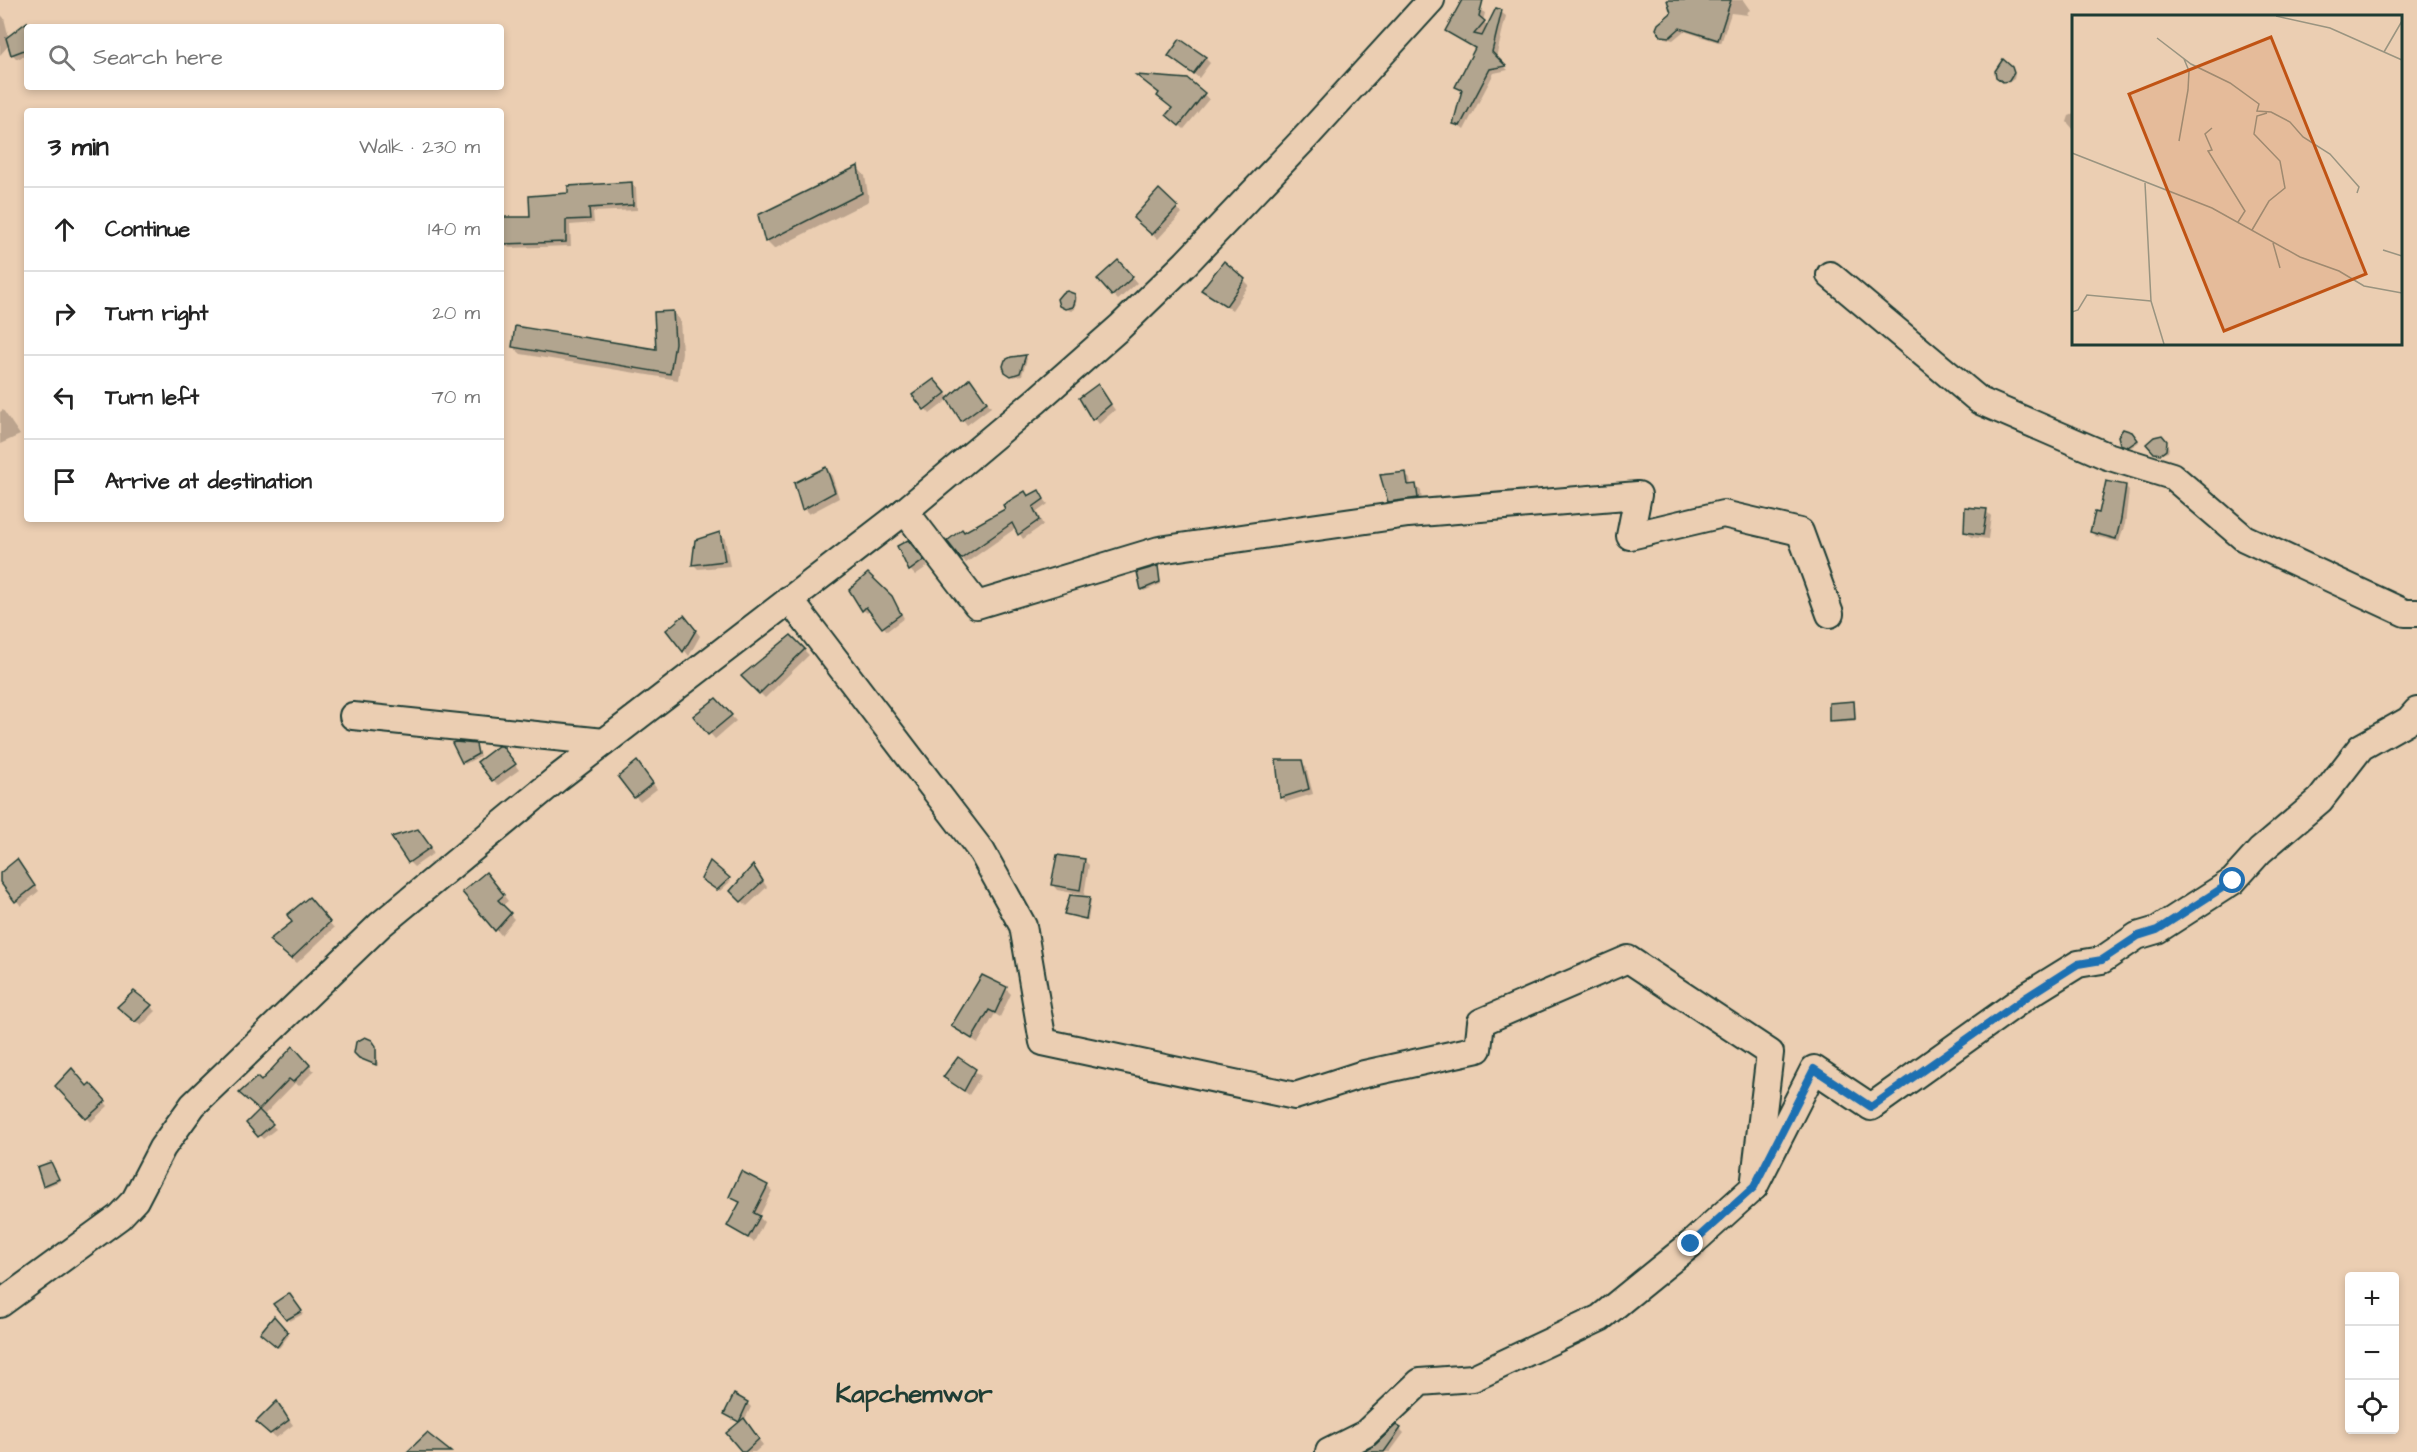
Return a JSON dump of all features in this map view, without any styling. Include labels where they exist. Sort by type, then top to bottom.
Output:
[{"type":"street","points":[[0,1304],[119,1217],[135,1200],[162,1148],[193,1105],[380,925],[472,847],[604,742],[905,511],[1036,401],[1128,319],[1298,146],[1431,0]]},
{"type":"street","points":[[1830,275],[1980,400],[2107,456],[2172,476],[2244,538],[2405,613],[2417,613]]},
{"type":"street","points":[[905,511],[977,605],[1159,550],[1408,514],[1638,495],[1630,536],[1723,514],[1800,532],[1830,614]]},
{"type":"street","points":[[789,599],[982,852],[1023,926],[1043,1041],[1295,1096],[1360,1076],[1478,1050],[1481,1022],[1628,959],[1770,1053],[1754,1187]]},
{"type":"street","points":[[1329,1452],[1365,1434],[1420,1382],[1473,1378],[1600,1318],[1691,1244],[1754,1187],[1814,1069],[1871,1107],[2028,996],[2078,964],[2102,960],[2138,936],[2157,930],[2233,881],[2260,851],[2320,800],[2361,747],[2409,720],[2417,711]]},
{"type":"street","points":[[353,716],[604,742]]},
{"type":"building","points":[[1462,0],[1483,0],[1479,16],[1485,21],[1474,34],[1482,36],[1496,8],[1502,10],[1492,52],[1506,66],[1490,69],[1460,126],[1453,124],[1462,90],[1455,87],[1475,48],[1445,31]]},
{"type":"building","points":[[1667,0],[1731,0],[1718,40],[1680,28],[1670,37],[1661,36],[1656,29],[1658,24],[1671,13]]},
{"type":"building","points":[[24,24],[24,50],[11,55],[6,38]]},
{"type":"building","points":[[1180,39],[1206,57],[1193,74],[1168,56]]},
{"type":"building","points":[[2003,59],[2012,67],[2014,73],[2009,81],[2003,82],[1996,77],[1995,71]]},
{"type":"building","points":[[1136,75],[1188,79],[1205,93],[1179,126],[1166,115],[1172,108],[1157,96],[1159,93]]},
{"type":"building","points":[[858,166],[862,193],[765,242],[758,215]]},
{"type":"building","points":[[632,182],[633,205],[589,208],[590,219],[566,220],[566,242],[504,244],[504,217],[530,217],[529,196],[568,193],[568,186]]},
{"type":"building","points":[[1159,189],[1178,207],[1152,235],[1133,218]]},
{"type":"building","points":[[1118,260],[1133,277],[1112,296],[1097,279]]},
{"type":"building","points":[[1224,261],[1245,279],[1226,306],[1201,290]]},
{"type":"building","points":[[1067,291],[1075,294],[1075,301],[1073,307],[1065,309],[1059,306],[1057,299]]},
{"type":"building","points":[[673,311],[675,343],[670,374],[512,347],[515,326],[656,349],[654,312]]},
{"type":"building","points":[[1026,355],[1020,373],[1011,376],[1005,372],[1003,366],[1005,360]]},
{"type":"building","points":[[970,378],[987,402],[961,421],[947,399]]},
{"type":"building","points":[[934,379],[946,393],[924,410],[912,395]]},
{"type":"building","points":[[1098,384],[1111,404],[1092,420],[1079,398]]},
{"type":"building","points":[[2123,429],[2132,432],[2138,440],[2128,447],[2120,444],[2118,436]]},
{"type":"building","points":[[2162,435],[2167,441],[2166,450],[2161,454],[2154,453],[2146,444],[2154,437]]},
{"type":"building","points":[[826,467],[835,492],[802,510],[794,483]]},
{"type":"building","points":[[1406,472],[1408,485],[1416,484],[1418,498],[1388,502],[1380,475]]},
{"type":"building","points":[[2106,481],[2126,485],[2116,539],[2090,532],[2095,512],[2099,513]]},
{"type":"building","points":[[1039,490],[1044,499],[1033,507],[1039,520],[1018,535],[1012,523],[961,559],[947,541],[962,529],[964,532],[1005,509],[1003,505],[1025,491],[1028,496]]},
{"type":"building","points":[[1965,507],[1987,509],[1983,535],[1964,532]]},
{"type":"building","points":[[720,532],[725,561],[692,565],[695,540]]},
{"type":"building","points":[[908,540],[924,560],[909,571],[897,546]]},
{"type":"building","points":[[1158,566],[1160,582],[1141,590],[1137,572]]},
{"type":"building","points":[[868,573],[892,596],[901,614],[882,628],[866,607],[862,611],[849,590]]},
{"type":"building","points":[[684,615],[696,630],[683,652],[666,630]]},
{"type":"building","points":[[791,635],[805,649],[759,694],[741,676]]},
{"type":"building","points":[[716,698],[732,715],[708,735],[693,716]]},
{"type":"building","points":[[1854,701],[1855,719],[1829,721],[1829,703]]},
{"type":"building","points":[[452,743],[476,744],[478,754],[462,763]]},
{"type":"building","points":[[498,746],[502,746],[516,764],[492,781],[477,762]]},
{"type":"building","points":[[1276,760],[1302,760],[1309,789],[1280,798]]},
{"type":"building","points":[[637,761],[653,783],[634,798],[618,777]]},
{"type":"building","points":[[418,829],[431,847],[408,863],[391,837]]},
{"type":"building","points":[[1057,855],[1085,859],[1080,890],[1051,885]]},
{"type":"building","points":[[17,859],[35,886],[15,902],[0,882],[0,873]]},
{"type":"building","points":[[710,861],[730,878],[717,890],[701,879]]},
{"type":"building","points":[[753,865],[763,881],[741,902],[730,891]]},
{"type":"building","points":[[486,872],[504,895],[498,900],[511,913],[495,931],[462,892]]},
{"type":"building","points":[[1070,895],[1090,897],[1086,919],[1064,914]]},
{"type":"building","points":[[309,897],[330,922],[291,959],[269,940],[292,922],[287,915]]},
{"type":"building","points":[[982,975],[1007,987],[995,1013],[989,1010],[972,1039],[951,1026]]},
{"type":"building","points":[[134,991],[152,1005],[135,1022],[117,1007]]},
{"type":"building","points":[[365,1037],[372,1040],[376,1046],[376,1065],[359,1058],[354,1053],[356,1042]]},
{"type":"building","points":[[293,1046],[310,1065],[293,1082],[289,1079],[259,1110],[239,1093],[257,1077],[261,1081]]},
{"type":"building","points":[[958,1057],[976,1069],[964,1091],[943,1077]]},
{"type":"building","points":[[72,1068],[87,1086],[90,1083],[106,1101],[86,1119],[55,1086]]},
{"type":"building","points":[[259,1110],[273,1124],[258,1137],[246,1123]]},
{"type":"building","points":[[51,1162],[59,1179],[43,1186],[37,1167]]},
{"type":"building","points":[[741,1171],[768,1185],[754,1213],[760,1216],[748,1238],[727,1226],[740,1202],[729,1197]]},
{"type":"building","points":[[289,1293],[302,1311],[286,1320],[273,1304]]},
{"type":"building","points":[[274,1316],[288,1332],[277,1347],[260,1333]]},
{"type":"building","points":[[734,1394],[748,1402],[739,1422],[724,1414]]},
{"type":"building","points":[[277,1401],[289,1420],[270,1434],[256,1422]]},
{"type":"building","points":[[744,1418],[759,1439],[745,1452],[742,1452],[726,1433]]},
{"type":"building","points":[[1396,1425],[1401,1428],[1384,1452],[1363,1452],[1375,1445]]},
{"type":"building","points":[[427,1433],[451,1452],[407,1452]]},
{"type":"district","name":"Kapchemwor","points":[[914,1394]]},
{"type":"route","points":[[1691,1244],[1754,1187],[1814,1069],[1871,1107],[2028,996],[2078,964],[2102,960],[2138,936],[2157,930],[2233,881]]}]
